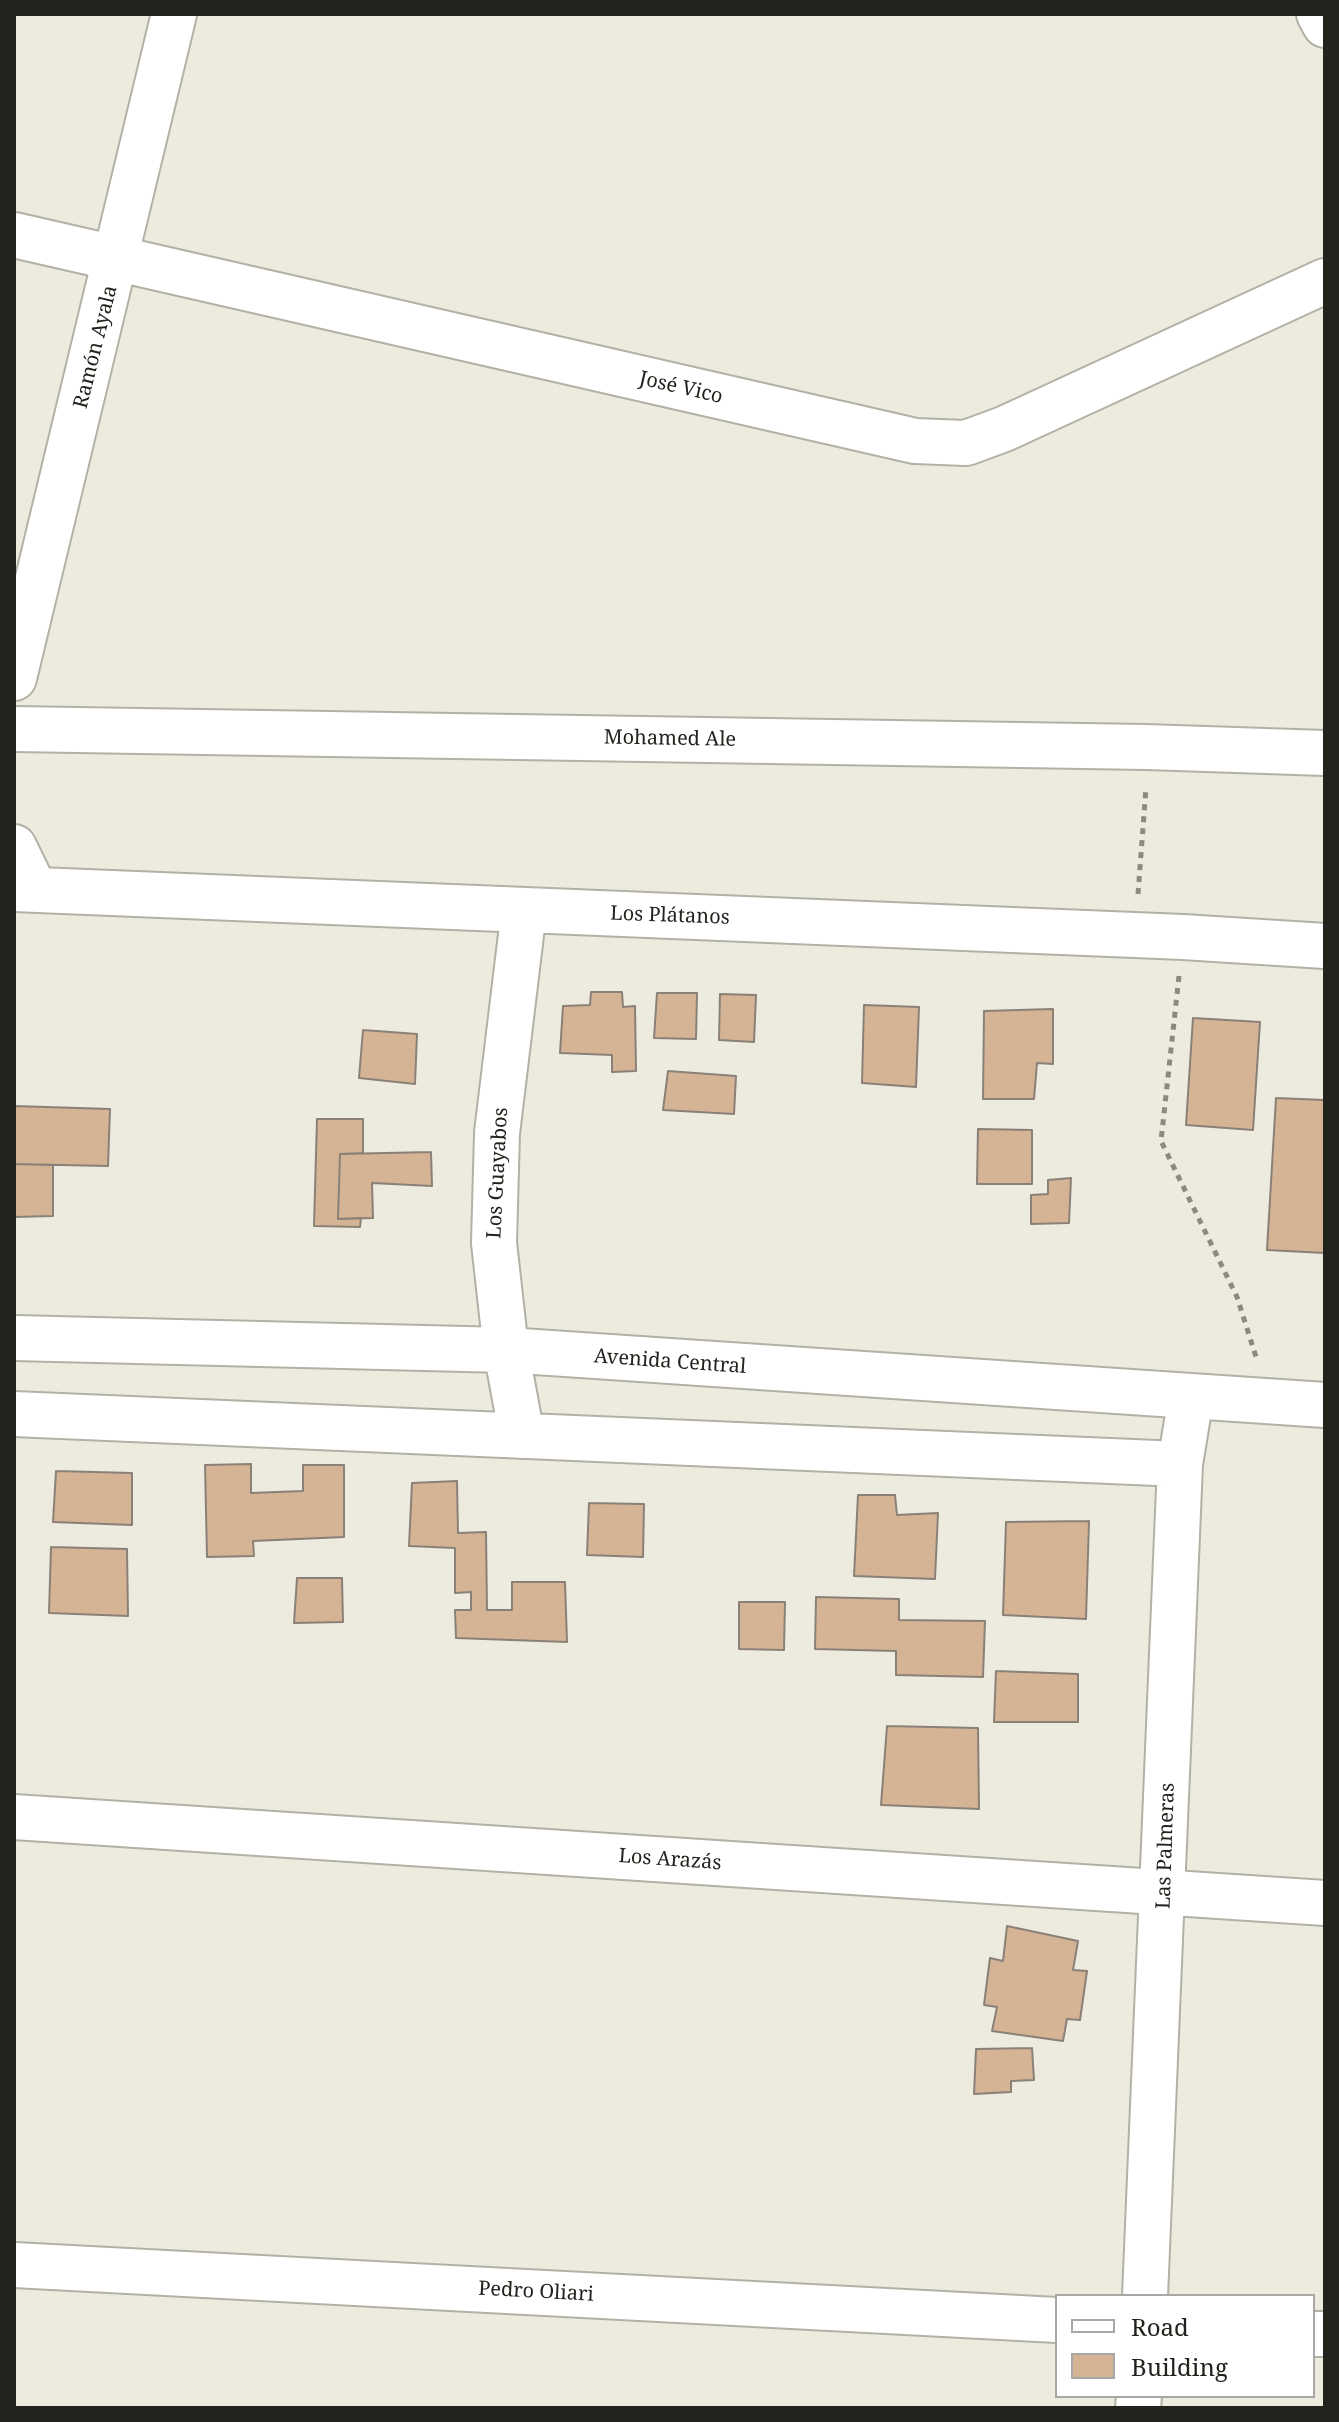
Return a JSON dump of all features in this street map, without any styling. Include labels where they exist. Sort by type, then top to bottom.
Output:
[{"type":"street","name":"Ramón Ayala","points":[[14,678],[118,259],[174,14]]},
{"type":"street","points":[[1319,14],[1325,25]]},
{"type":"street","name":"José Vico","points":[[14,235],[915,441],[966,443],[1004,429],[1325,281]]},
{"type":"street","name":"Mohamed Ale","points":[[14,729],[1146,747],[1325,753]]},
{"type":"street","points":[[14,847],[24,890]]},
{"type":"street","name":"Los Plátanos","points":[[24,890],[1183,937],[1325,946]]},
{"type":"street","name":"Los Guayabos","points":[[522,1436],[506,1350],[494,1243],[497,1133],[524,910]]},
{"type":"street","points":[[14,1338],[14,1358]]},
{"type":"street","name":"Avenida Central","points":[[14,1338],[506,1350],[1325,1405]]},
{"type":"street","name":"Las Palmeras","points":[[1145,2294],[1165,1892],[1180,1464],[1191,1397]]},
{"type":"street","points":[[14,1414],[1180,1464]]},
{"type":"street","name":"Los Arazás","points":[[14,1817],[1325,1903]]},
{"type":"street","name":"Pedro Oliari","points":[[14,2265],[1055,2320]]},
{"type":"path","points":[[1134,935],[1145,824],[1146,747]]},
{"type":"path","points":[[1183,937],[1161,1141],[1237,1297],[1271,1403]]},
{"type":"building","points":[[591,992],[622,992],[623,1007],[635,1006],[636,1071],[612,1072],[612,1055],[560,1053],[563,1006],[590,1005]]},
{"type":"building","points":[[657,993],[697,993],[696,1039],[654,1038]]},
{"type":"building","points":[[720,994],[756,995],[754,1042],[719,1040]]},
{"type":"building","points":[[864,1005],[919,1007],[916,1087],[862,1083]]},
{"type":"building","points":[[1053,1009],[1053,1064],[1037,1063],[1034,1099],[983,1099],[984,1011]]},
{"type":"building","points":[[1193,1018],[1260,1022],[1253,1130],[1186,1125]]},
{"type":"building","points":[[363,1030],[417,1034],[415,1084],[359,1078]]},
{"type":"building","points":[[668,1071],[736,1076],[734,1114],[663,1110]]},
{"type":"building","points":[[1276,1098],[1325,1100],[1325,1253],[1267,1250]]},
{"type":"building","points":[[14,1106],[110,1109],[108,1166],[14,1164]]},
{"type":"building","points":[[317,1119],[363,1119],[363,1153],[340,1154],[338,1219],[361,1218],[360,1227],[314,1226]]},
{"type":"building","points":[[978,1129],[1032,1130],[1032,1184],[977,1184]]},
{"type":"building","points":[[431,1152],[432,1186],[372,1183],[373,1218],[338,1219],[340,1154]]},
{"type":"building","points":[[14,1164],[53,1165],[53,1216],[14,1217]]},
{"type":"building","points":[[1071,1178],[1069,1223],[1031,1224],[1031,1195],[1048,1194],[1048,1180]]},
{"type":"building","points":[[251,1464],[251,1493],[303,1491],[303,1465],[344,1465],[344,1537],[253,1541],[254,1556],[207,1557],[205,1465]]},
{"type":"building","points":[[56,1471],[132,1473],[132,1525],[53,1522]]},
{"type":"building","points":[[457,1481],[458,1533],[486,1532],[487,1610],[512,1610],[512,1582],[565,1582],[567,1642],[456,1638],[455,1610],[471,1610],[471,1592],[455,1593],[455,1548],[409,1546],[412,1483]]},
{"type":"building","points":[[858,1495],[895,1495],[897,1515],[938,1513],[935,1579],[854,1576]]},
{"type":"building","points":[[589,1503],[644,1504],[643,1557],[587,1555]]},
{"type":"building","points":[[1089,1521],[1086,1619],[1003,1615],[1006,1522]]},
{"type":"building","points":[[51,1547],[127,1549],[128,1616],[49,1613]]},
{"type":"building","points":[[297,1578],[342,1578],[343,1622],[294,1623]]},
{"type":"building","points":[[816,1597],[899,1599],[899,1620],[985,1621],[983,1677],[896,1675],[896,1651],[815,1649]]},
{"type":"building","points":[[739,1602],[785,1602],[784,1650],[739,1649]]},
{"type":"building","points":[[996,1671],[1078,1674],[1078,1722],[994,1722]]},
{"type":"building","points":[[887,1726],[978,1728],[979,1809],[881,1805]]},
{"type":"building","points":[[1007,1926],[1078,1941],[1073,1970],[1087,1971],[1080,2020],[1067,2019],[1063,2041],[992,2031],[997,2007],[984,2005],[990,1958],[1003,1961]]},
{"type":"building","points":[[1032,2048],[1034,2080],[1011,2081],[1011,2092],[974,2094],[976,2049]]}]
